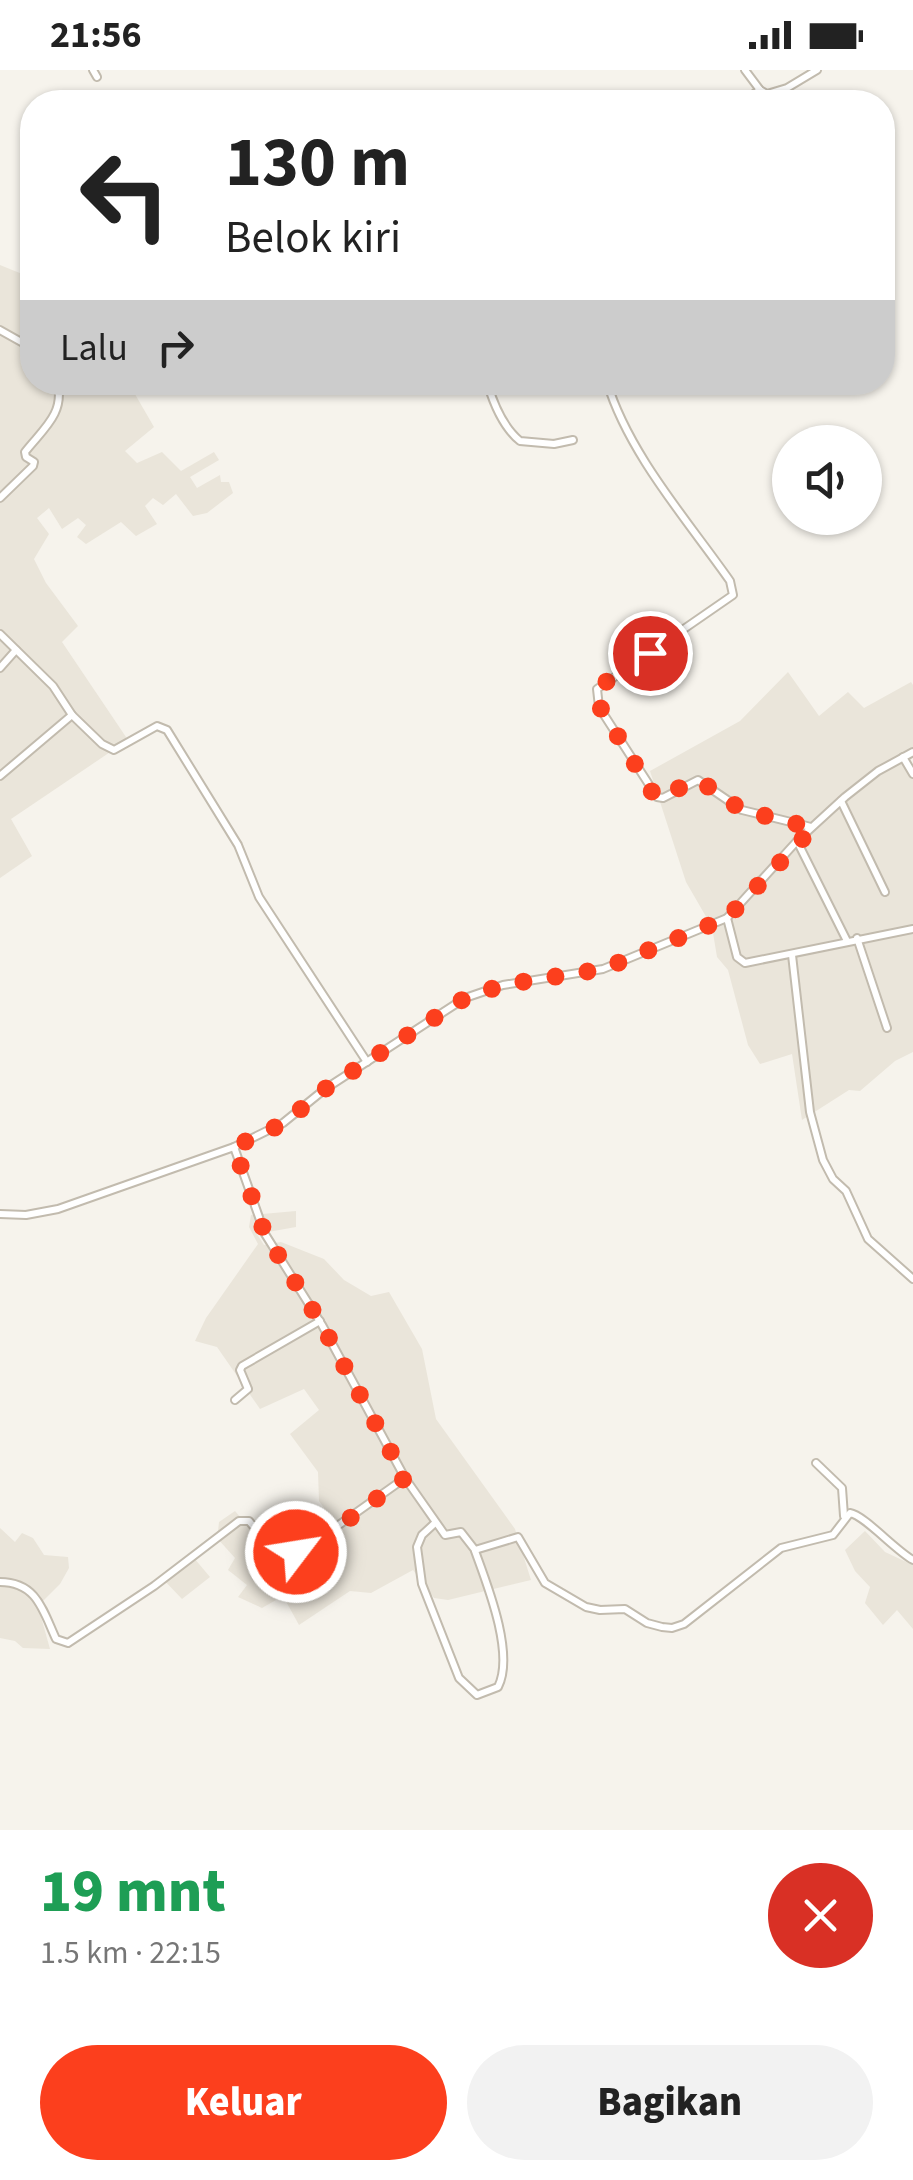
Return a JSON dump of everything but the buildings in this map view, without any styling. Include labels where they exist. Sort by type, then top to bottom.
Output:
[{"type":"street","points":[[745,70],[760,90]]},
{"type":"street","points":[[780,90],[817,70]]},
{"type":"street","points":[[0,498],[33,466],[25,452],[60,404],[59,395]]},
{"type":"street","points":[[492,395],[507,428],[520,442],[554,444],[573,440]]},
{"type":"street","points":[[611,395],[638,450],[730,582],[733,595],[597,688],[600,707],[657,797],[698,780],[742,810],[813,828]]},
{"type":"street","points":[[0,634],[53,686],[72,716],[102,744],[114,750],[157,726],[167,730],[230,829],[259,897],[367,1062]]},
{"type":"street","points":[[0,668],[16,650]]},
{"type":"street","points":[[0,776],[72,716]]},
{"type":"street","points":[[0,1214],[48,1212],[234,1147],[284,1123],[325,1089],[474,994],[503,985],[603,969],[727,918],[841,801],[913,752]]},
{"type":"street","points":[[903,756],[913,774]]},
{"type":"street","points":[[841,801],[885,892]]},
{"type":"street","points":[[798,841],[847,940]]},
{"type":"street","points":[[727,918],[741,962],[913,930]]},
{"type":"street","points":[[857,938],[887,1028]]},
{"type":"street","points":[[792,955],[810,1112],[819,1148],[833,1180],[846,1191],[868,1239],[913,1279]]},
{"type":"street","points":[[234,1147],[265,1234],[320,1321],[405,1478],[445,1535],[460,1532],[475,1550],[492,1598],[503,1674],[498,1687],[478,1695],[459,1678],[422,1584],[417,1547],[422,1534],[435,1523]]},
{"type":"street","points":[[235,1400],[248,1389],[242,1366],[320,1321]]},
{"type":"street","points":[[475,1550],[518,1536],[552,1588],[594,1610],[625,1608],[647,1622],[672,1628],[684,1624],[781,1548],[833,1535],[844,1518],[842,1488],[816,1463]]},
{"type":"street","points":[[0,1582],[17,1584],[37,1597],[56,1639],[68,1643],[154,1586],[238,1521],[249,1521],[282,1557],[320,1540],[405,1478]]},
{"type":"street","points":[[844,1518],[857,1514],[882,1539],[913,1560]]},
{"type":"shaded area","points":[[0,265],[20,273],[20,395],[135,395],[154,427],[125,451],[137,463],[162,452],[181,471],[214,452],[219,460],[190,477],[197,488],[220,475],[221,482],[229,482],[233,493],[207,513],[193,516],[176,494],[163,505],[153,498],[145,506],[157,524],[136,536],[121,522],[86,544],[77,537],[86,525],[78,518],[62,529],[49,508],[37,518],[49,534],[34,559],[46,583],[78,626],[62,642],[128,740],[11,819],[32,856],[0,878]]},
{"type":"shaded area","points":[[788,672],[819,716],[848,692],[864,708],[911,682],[913,685],[913,758],[906,762],[913,777],[913,1052],[895,1061],[860,1091],[849,1090],[802,1120],[792,1054],[760,1064],[748,1045],[728,970],[717,957],[712,927],[686,882],[650,771],[740,721]]},
{"type":"shaded area","points":[[296,1211],[296,1227],[257,1234],[264,1245],[281,1242],[324,1259],[344,1280],[371,1296],[389,1292],[422,1349],[436,1419],[515,1529],[531,1580],[448,1600],[434,1598],[413,1570],[371,1593],[350,1591],[299,1625],[283,1596],[262,1608],[238,1597],[247,1585],[228,1570],[235,1558],[217,1538],[194,1558],[210,1577],[182,1599],[160,1576],[218,1531],[219,1522],[235,1511],[260,1540],[281,1521],[291,1529],[307,1514],[317,1523],[327,1512],[319,1501],[318,1472],[290,1434],[319,1410],[304,1389],[260,1409],[217,1347],[195,1341],[206,1318],[258,1244],[249,1227],[251,1215]]},
{"type":"shaded area","points":[[0,1528],[15,1542],[22,1533],[33,1538],[44,1555],[68,1557],[69,1568],[60,1584],[38,1606],[50,1649],[23,1648],[15,1641],[0,1638]]},
{"type":"shaded area","points":[[865,1531],[885,1552],[913,1565],[913,1629],[897,1610],[883,1625],[865,1603],[870,1587],[855,1571],[845,1550]]},
{"type":"route","points":[[296,1552],[320,1540],[405,1478],[322,1325],[270,1244],[234,1147],[284,1123],[325,1089],[465,998],[503,985],[603,969],[727,918],[813,828],[735,808],[700,781],[688,783],[662,798],[654,795],[600,707],[596,693],[597,688],[650,653]]}]
